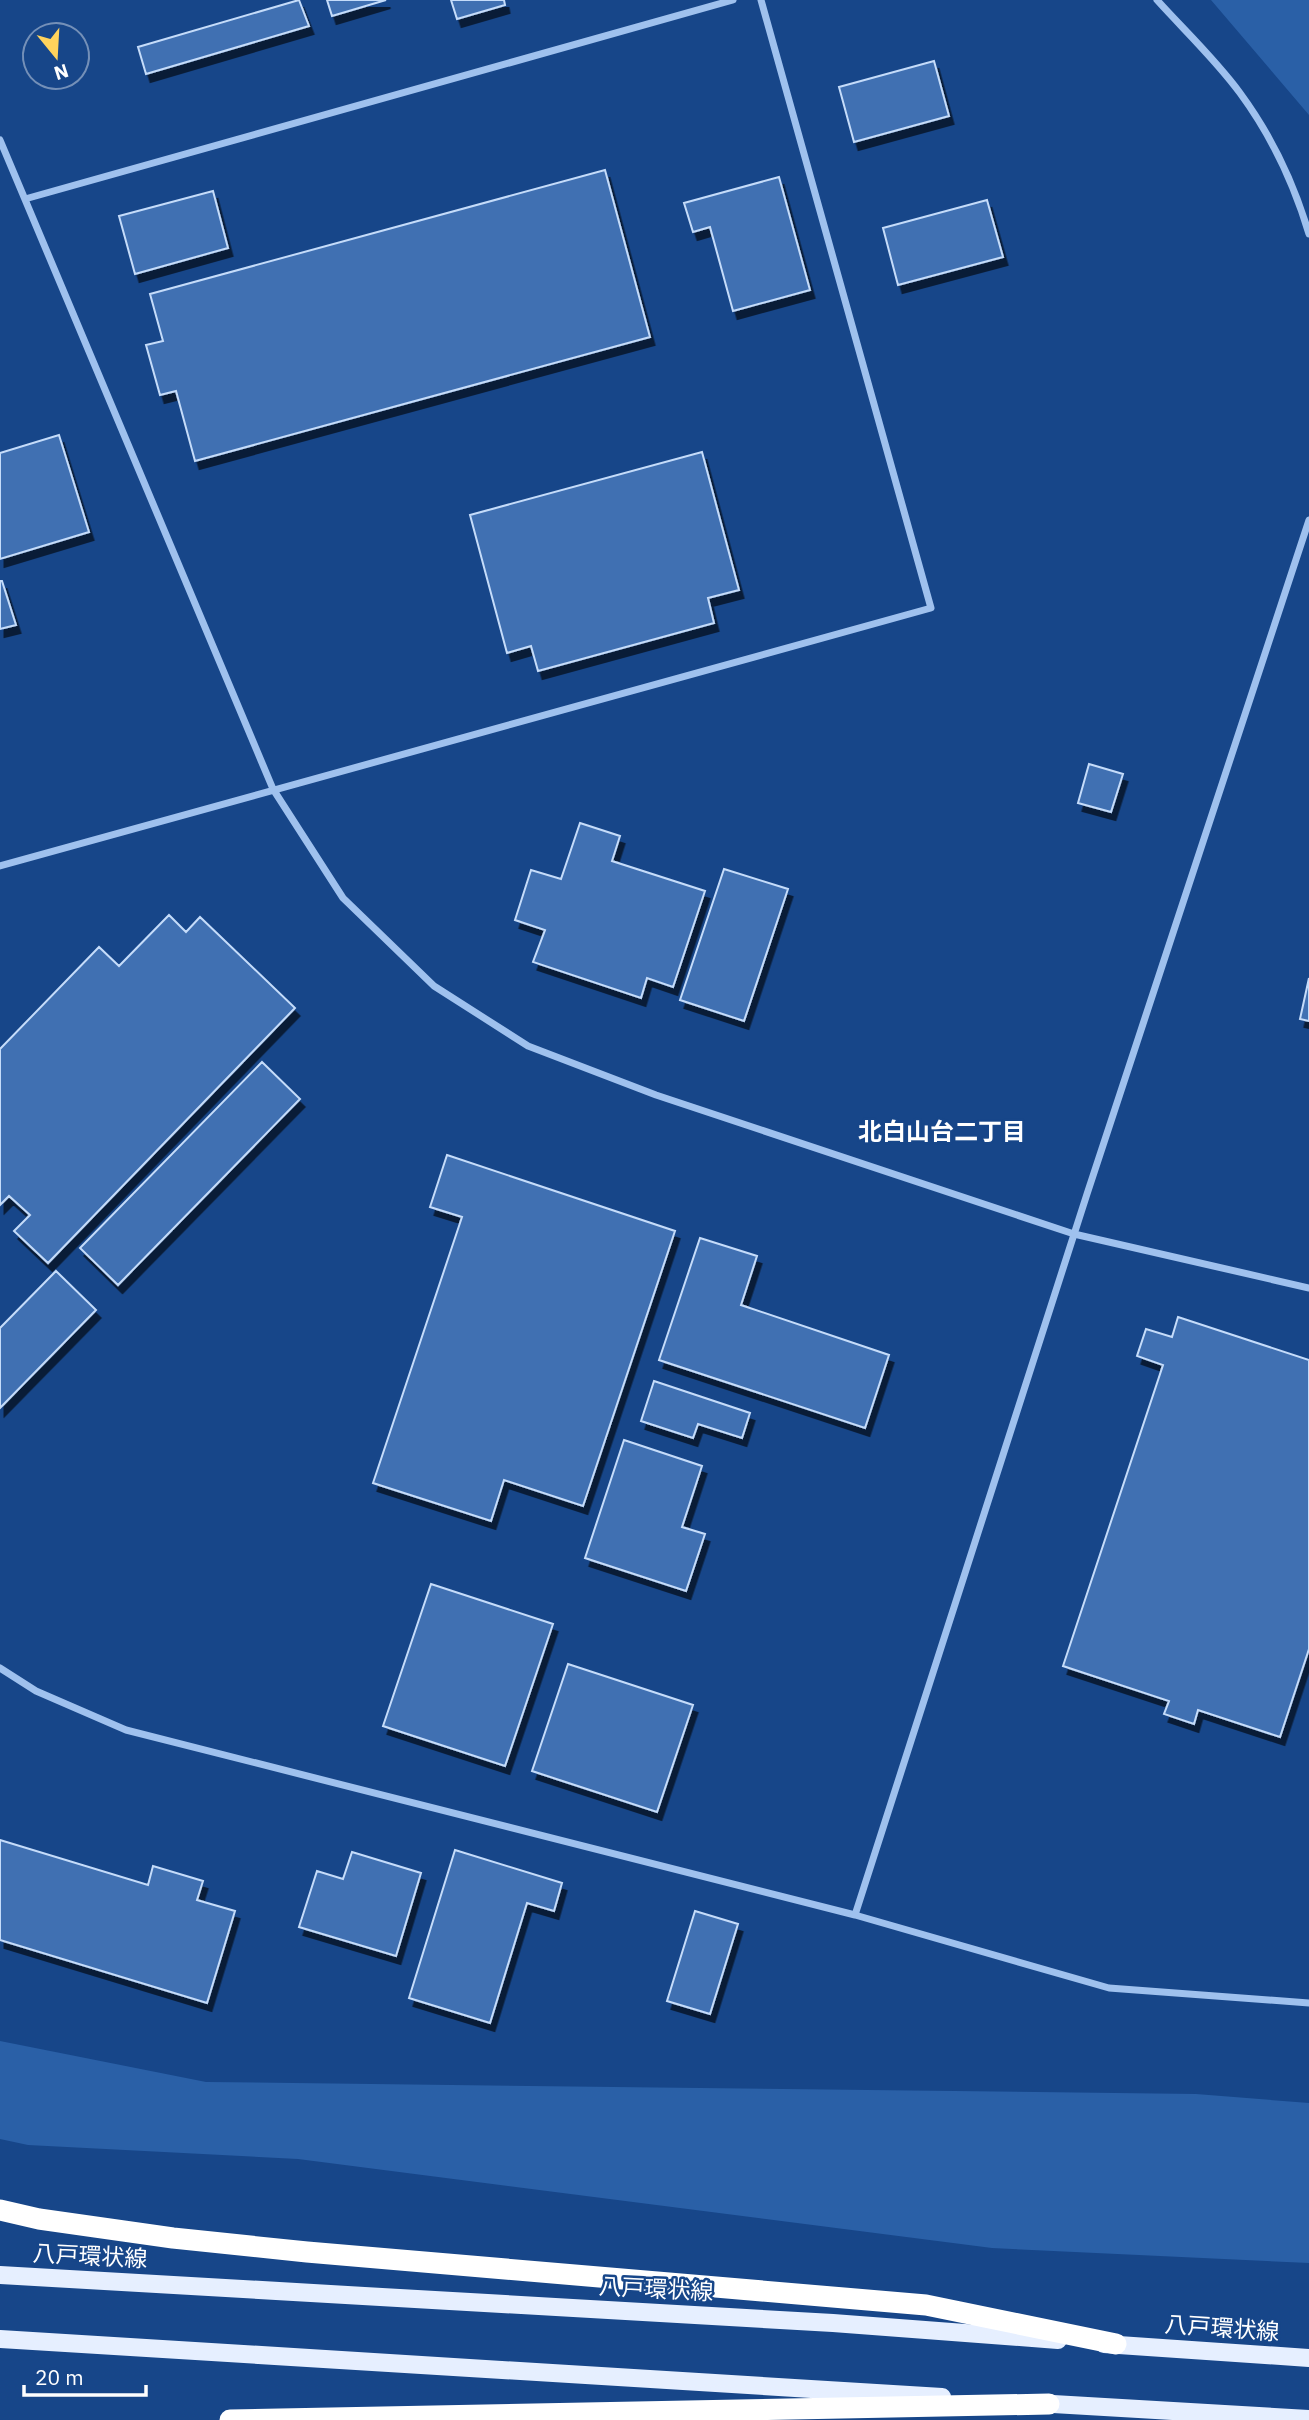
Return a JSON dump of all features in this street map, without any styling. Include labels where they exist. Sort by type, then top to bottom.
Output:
[{"type":"highway","points":[[0,2210],[39,2219],[173,2238],[307,2252],[926,2305],[1116,2344]]},
{"type":"highway","points":[[230,2420],[1049,2404]]},
{"type":"main road","name":"八戸環状線","points":[[0,2275],[832,2323],[1309,2358]]},
{"type":"main road","points":[[0,2339],[1309,2419]]},
{"type":"street","points":[[25,200],[733,0]]},
{"type":"street","points":[[0,866],[931,608],[761,0]]},
{"type":"street","points":[[1157,0],[1240,92],[1275,151],[1299,201],[1309,233]]},
{"type":"street","points":[[0,139],[273,789],[343,898],[434,986],[528,1046],[656,1095],[1074,1234],[1309,1289]]},
{"type":"street","points":[[1299,201],[1309,205]]},
{"type":"street","points":[[855,1914],[1074,1234],[1309,520]]},
{"type":"street","points":[[0,1668],[36,1690],[126,1730],[855,1914],[1109,1988],[1309,2003]]},
{"type":"shaded area","points":[[1211,0],[1309,0],[1309,115]]},
{"type":"shaded area","points":[[0,2041],[206,2082],[1196,2094],[1309,2103],[1309,2263],[992,2248],[298,2159],[28,2145],[0,2139]]},
{"type":"building","points":[[299,0],[309,26],[146,74],[138,47]]},
{"type":"building","points":[[327,0],[386,0],[332,16]]},
{"type":"building","points":[[451,0],[504,0],[505,5],[457,19]]},
{"type":"building","points":[[934,61],[949,116],[854,142],[839,87]]},
{"type":"building","points":[[605,170],[650,337],[195,461],[176,391],[160,395],[146,345],[163,341],[150,294]]},
{"type":"building","points":[[779,177],[810,290],[733,311],[710,227],[693,232],[684,203]]},
{"type":"building","points":[[213,191],[228,248],[135,274],[119,216]]},
{"type":"building","points":[[987,200],[1003,257],[898,285],[883,228]]},
{"type":"building","points":[[59,435],[89,532],[0,559],[0,453]]},
{"type":"building","points":[[702,452],[739,590],[708,598],[714,623],[538,671],[531,646],[507,653],[470,515]]},
{"type":"building","points":[[0,581],[16,625],[0,629]]},
{"type":"building","points":[[1089,764],[1123,774],[1111,812],[1078,803]]},
{"type":"building","points":[[580,823],[620,836],[612,861],[705,891],[673,987],[647,978],[641,998],[533,962],[545,930],[515,920],[531,870],[561,879]]},
{"type":"building","points":[[724,869],[788,889],[744,1021],[680,1000]]},
{"type":"building","points":[[169,915],[186,932],[200,917],[295,1008],[48,1263],[14,1231],[30,1215],[9,1196],[0,1205],[0,1049],[99,947],[119,966]]},
{"type":"building","points":[[1309,978],[1309,1021],[1300,1019]]},
{"type":"building","points":[[262,1062],[300,1099],[118,1285],[80,1248]]},
{"type":"building","points":[[447,1155],[675,1231],[583,1506],[504,1480],[491,1521],[373,1483],[462,1217],[430,1207]]},
{"type":"building","points":[[700,1238],[757,1256],[741,1305],[889,1355],[865,1428],[659,1360]]},
{"type":"building","points":[[56,1271],[96,1310],[0,1408],[0,1328]]},
{"type":"building","points":[[1178,1317],[1309,1360],[1309,1649],[1280,1737],[1198,1710],[1194,1724],[1164,1714],[1169,1701],[1063,1666],[1163,1365],[1137,1356],[1146,1329],[1172,1337]]},
{"type":"building","points":[[654,1381],[750,1413],[742,1438],[698,1424],[693,1438],[641,1421]]},
{"type":"building","points":[[624,1440],[702,1466],[682,1527],[705,1534],[686,1591],[585,1558]]},
{"type":"building","points":[[431,1584],[553,1624],[505,1766],[383,1726]]},
{"type":"building","points":[[568,1664],[693,1705],[657,1812],[532,1771]]},
{"type":"building","points":[[0,1840],[148,1885],[153,1866],[203,1881],[197,1900],[235,1911],[207,2003],[0,1940]]},
{"type":"building","points":[[455,1850],[562,1883],[554,1911],[527,1903],[490,2023],[409,1998]]},
{"type":"building","points":[[352,1852],[421,1873],[396,1956],[299,1927],[317,1871],[343,1879]]},
{"type":"building","points":[[695,1911],[738,1924],[710,2014],[667,2001]]},
{"type":"district","name":"北白山台二丁目","points":[[942,1132]]}]
